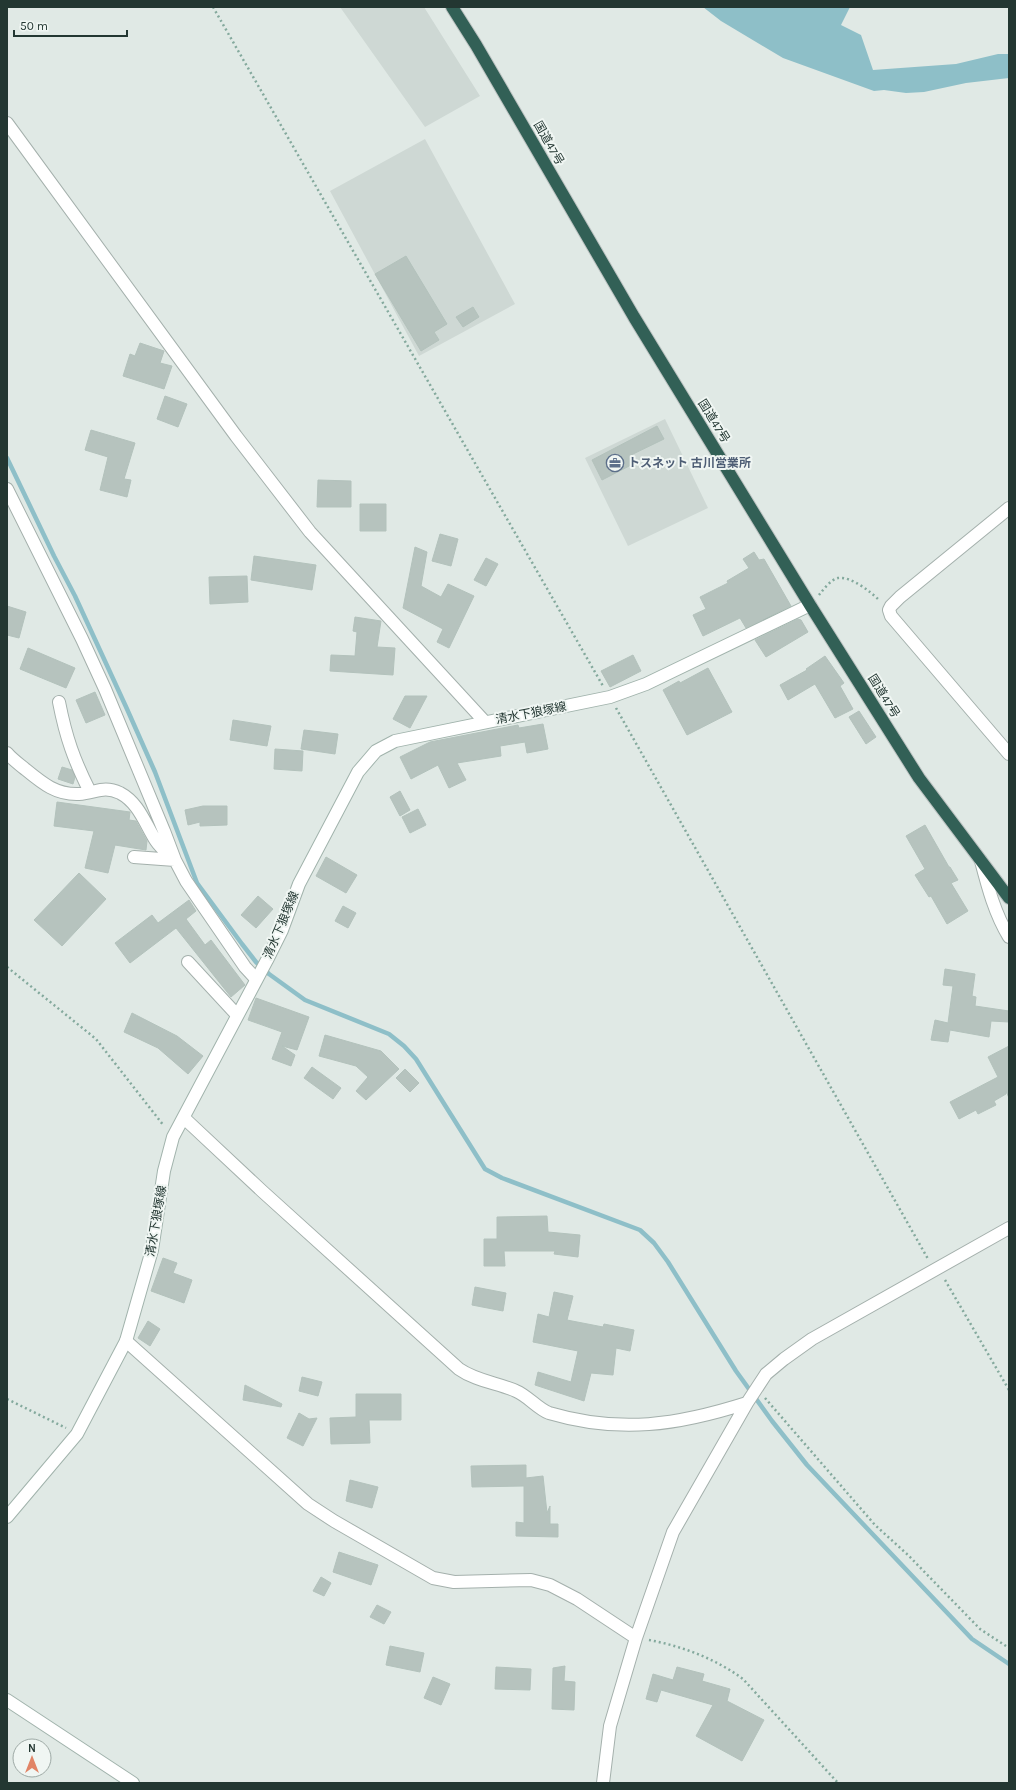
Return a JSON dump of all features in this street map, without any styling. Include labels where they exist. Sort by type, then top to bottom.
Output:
[{"type":"highway","name":"国道47号","points":[[452,7],[480,52],[634,317],[810,605],[919,778],[1009,898]]},
{"type":"street","points":[[7,123],[236,436],[310,532],[485,722]]},
{"type":"street","points":[[7,489],[82,639],[105,689],[175,860],[190,887],[245,967],[258,977]]},
{"type":"street","points":[[1007,510],[900,597],[889,610],[892,616],[1009,754]]},
{"type":"street","name":"清水下狼塚線","points":[[7,1516],[77,1434],[126,1341],[152,1250],[164,1171],[173,1137],[282,930],[299,884],[358,772],[376,751],[395,740],[610,697],[646,684],[810,605]]},
{"type":"street","points":[[59,702],[65,732],[73,758],[90,792]]},
{"type":"street","points":[[7,753],[43,784],[54,790],[65,793],[90,792],[108,788],[122,794],[136,807],[147,822],[157,842],[175,860]]},
{"type":"street","points":[[134,857],[175,860]]},
{"type":"street","points":[[981,861],[989,892],[1001,924],[1009,937]]},
{"type":"street","points":[[188,962],[237,1015]]},
{"type":"street","points":[[184,1118],[268,1196],[468,1376],[500,1384],[525,1395],[547,1412],[583,1420],[624,1426],[665,1424],[710,1415],[752,1395]]},
{"type":"street","points":[[603,1783],[610,1726],[636,1638],[673,1532],[752,1395],[766,1374],[812,1339],[937,1270],[1009,1228]]},
{"type":"street","points":[[126,1341],[308,1504],[334,1521],[433,1578],[454,1582],[532,1580],[550,1585],[577,1599],[636,1638]]},
{"type":"street","points":[[7,1700],[133,1783]]},
{"type":"path","points":[[213,7],[610,697],[937,1270],[1009,1390]]},
{"type":"path","points":[[810,605],[830,582],[839,578],[848,580],[868,589],[889,610]]},
{"type":"path","points":[[7,967],[96,1039],[173,1137]]},
{"type":"path","points":[[752,1395],[875,1525],[908,1555],[976,1625],[1009,1648]]},
{"type":"path","points":[[7,1399],[77,1434]]},
{"type":"path","points":[[636,1638],[682,1647],[730,1669],[743,1679],[838,1783]]},
{"type":"shaded area","points":[[340,7],[424,7],[480,96],[425,127]]},
{"type":"shaded area","points":[[425,139],[515,304],[419,356],[330,191]]},
{"type":"shaded area","points":[[665,419],[708,508],[628,546],[585,458]]},
{"type":"water","points":[[703,7],[850,7],[841,25],[861,35],[873,70],[956,64],[998,54],[1009,54],[1009,78],[966,83],[924,92],[906,93],[884,90],[874,91],[783,58],[721,21]]},
{"type":"building","points":[[406,256],[447,324],[434,332],[439,340],[421,351],[375,274]]},
{"type":"building","points":[[473,307],[479,317],[463,327],[456,317]]},
{"type":"building","points":[[140,343],[164,351],[160,363],[172,366],[164,389],[123,376],[130,354],[135,356]]},
{"type":"building","points":[[165,396],[187,404],[178,427],[157,419]]},
{"type":"building","points":[[657,426],[664,439],[631,455],[635,463],[602,480],[592,460]]},
{"type":"building","points":[[91,430],[135,443],[124,479],[131,480],[127,497],[100,490],[108,457],[85,450]]},
{"type":"building","points":[[318,480],[351,481],[351,507],[317,507]]},
{"type":"building","points":[[360,504],[386,504],[386,531],[360,531]]},
{"type":"building","points":[[440,534],[458,539],[451,566],[432,561]]},
{"type":"building","points":[[415,547],[427,552],[421,586],[441,597],[448,584],[474,596],[449,648],[437,642],[443,629],[403,608]]},
{"type":"building","points":[[754,552],[759,560],[764,559],[791,606],[746,628],[740,618],[703,636],[693,615],[706,609],[700,597],[728,583],[727,581],[749,568],[743,559]]},
{"type":"building","points":[[254,556],[316,565],[312,590],[251,580]]},
{"type":"building","points":[[486,558],[498,564],[486,586],[474,580]]},
{"type":"building","points":[[247,576],[248,602],[210,604],[209,577]]},
{"type":"building","points":[[7,606],[26,612],[19,638],[7,635]]},
{"type":"building","points":[[355,617],[381,621],[377,647],[395,648],[393,675],[330,671],[331,655],[355,656],[357,632],[353,631]]},
{"type":"building","points":[[798,619],[801,620],[808,632],[766,657],[755,640]]},
{"type":"building","points":[[28,648],[75,668],[66,688],[20,669]]},
{"type":"building","points":[[633,655],[641,671],[610,687],[601,671]]},
{"type":"building","points":[[825,656],[844,683],[840,686],[853,709],[835,718],[815,684],[788,700],[780,685],[807,670],[806,669]]},
{"type":"building","points":[[708,668],[732,712],[687,735],[663,690]]},
{"type":"building","points":[[95,692],[105,715],[86,723],[76,700]]},
{"type":"building","points":[[405,696],[427,696],[410,728],[393,719]]},
{"type":"building","points":[[859,711],[876,737],[866,744],[849,717]]},
{"type":"building","points":[[233,720],[271,726],[267,746],[230,740]]},
{"type":"building","points":[[543,724],[548,749],[527,753],[525,742],[500,746],[501,756],[457,763],[466,780],[449,788],[438,765],[411,779],[400,757],[430,742],[518,725],[519,728]]},
{"type":"building","points":[[304,730],[338,734],[335,754],[301,749]]},
{"type":"building","points":[[275,749],[303,751],[302,771],[274,769]]},
{"type":"building","points":[[62,767],[72,770],[75,777],[73,784],[58,779]]},
{"type":"building","points":[[400,791],[410,810],[400,816],[390,797]]},
{"type":"building","points":[[57,802],[130,812],[129,820],[136,821],[147,841],[146,850],[115,845],[108,873],[85,868],[94,831],[54,826]]},
{"type":"building","points":[[203,806],[227,806],[227,825],[200,826],[200,822],[188,825],[185,810]]},
{"type":"building","points":[[418,809],[426,825],[410,833],[402,817]]},
{"type":"building","points":[[925,825],[958,880],[951,883],[968,911],[947,924],[931,896],[929,897],[915,875],[925,869],[906,836]]},
{"type":"building","points":[[326,857],[357,875],[346,893],[316,876]]},
{"type":"building","points":[[79,873],[106,899],[62,946],[34,920]]},
{"type":"building","points":[[258,896],[273,909],[256,928],[241,915]]},
{"type":"building","points":[[189,900],[196,911],[186,919],[205,945],[211,940],[245,985],[231,997],[176,928],[130,963],[115,943],[152,915],[158,923]]},
{"type":"building","points":[[343,906],[356,913],[348,928],[335,921]]},
{"type":"building","points":[[945,969],[975,974],[972,996],[976,997],[975,1006],[1009,1011],[1009,1022],[991,1021],[989,1037],[950,1030],[948,1042],[931,1040],[935,1020],[948,1023],[953,986],[943,985]]},
{"type":"building","points":[[256,998],[309,1017],[297,1050],[282,1046],[295,1055],[291,1066],[272,1059],[282,1032],[248,1020]]},
{"type":"building","points":[[132,1013],[177,1036],[203,1056],[188,1074],[158,1048],[124,1032]]},
{"type":"building","points":[[325,1035],[381,1051],[399,1069],[366,1100],[356,1091],[368,1077],[356,1066],[319,1056]]},
{"type":"building","points":[[1009,1046],[1009,1098],[1006,1091],[1006,1094],[994,1101],[996,1105],[978,1114],[976,1110],[959,1119],[950,1102],[998,1077],[988,1057]]},
{"type":"building","points":[[312,1067],[341,1088],[333,1099],[304,1078]]},
{"type":"building","points":[[405,1069],[419,1083],[410,1092],[396,1078]]},
{"type":"building","points":[[547,1216],[548,1232],[580,1235],[578,1257],[554,1254],[555,1251],[504,1251],[505,1266],[484,1266],[484,1239],[497,1239],[497,1217]]},
{"type":"building","points":[[163,1258],[177,1263],[173,1273],[192,1280],[184,1303],[151,1291]]},
{"type":"building","points":[[475,1287],[506,1293],[503,1311],[472,1305]]},
{"type":"building","points":[[554,1292],[573,1296],[567,1320],[603,1327],[604,1324],[634,1330],[630,1351],[616,1348],[613,1375],[591,1373],[584,1401],[535,1385],[538,1372],[571,1382],[578,1351],[533,1342],[538,1314],[549,1317]]},
{"type":"building","points":[[148,1321],[160,1329],[150,1346],[138,1338]]},
{"type":"building","points":[[302,1377],[322,1382],[318,1396],[299,1391]]},
{"type":"building","points":[[245,1385],[282,1404],[281,1407],[243,1400]]},
{"type":"building","points":[[356,1394],[401,1394],[401,1420],[369,1420],[370,1443],[331,1444],[330,1418],[356,1417]]},
{"type":"building","points":[[299,1413],[309,1419],[317,1418],[303,1446],[287,1438]]},
{"type":"building","points":[[526,1465],[526,1478],[543,1476],[547,1513],[550,1506],[550,1524],[558,1524],[558,1537],[516,1536],[516,1522],[524,1523],[524,1486],[472,1487],[471,1466]]},
{"type":"building","points":[[350,1480],[378,1487],[372,1508],[346,1501]]},
{"type":"building","points":[[339,1552],[378,1565],[371,1585],[333,1572]]},
{"type":"building","points":[[321,1577],[331,1583],[324,1596],[313,1591]]},
{"type":"building","points":[[377,1605],[391,1612],[384,1624],[370,1617]]},
{"type":"building","points":[[390,1646],[424,1653],[420,1672],[386,1665]]},
{"type":"building","points":[[565,1666],[564,1681],[575,1682],[574,1710],[552,1709],[553,1668]]},
{"type":"building","points":[[496,1667],[531,1669],[530,1690],[495,1689]]},
{"type":"building","points":[[677,1667],[704,1674],[702,1681],[730,1689],[727,1701],[764,1720],[742,1761],[696,1736],[713,1705],[661,1690],[657,1702],[646,1699],[653,1674],[673,1680]]},
{"type":"building","points":[[433,1677],[450,1684],[441,1705],[424,1698]]},
{"type":"waterway","points":[[7,458],[75,596],[127,709],[155,772],[197,883],[256,962],[269,974],[305,1000],[389,1034],[404,1046],[416,1059],[485,1169],[502,1178],[640,1230],[654,1243],[668,1262],[736,1371],[772,1421],[807,1465],[972,1639],[1009,1664]]},
{"type":"place","name":"トスネット 古川営業所","points":[[615,463]]}]
